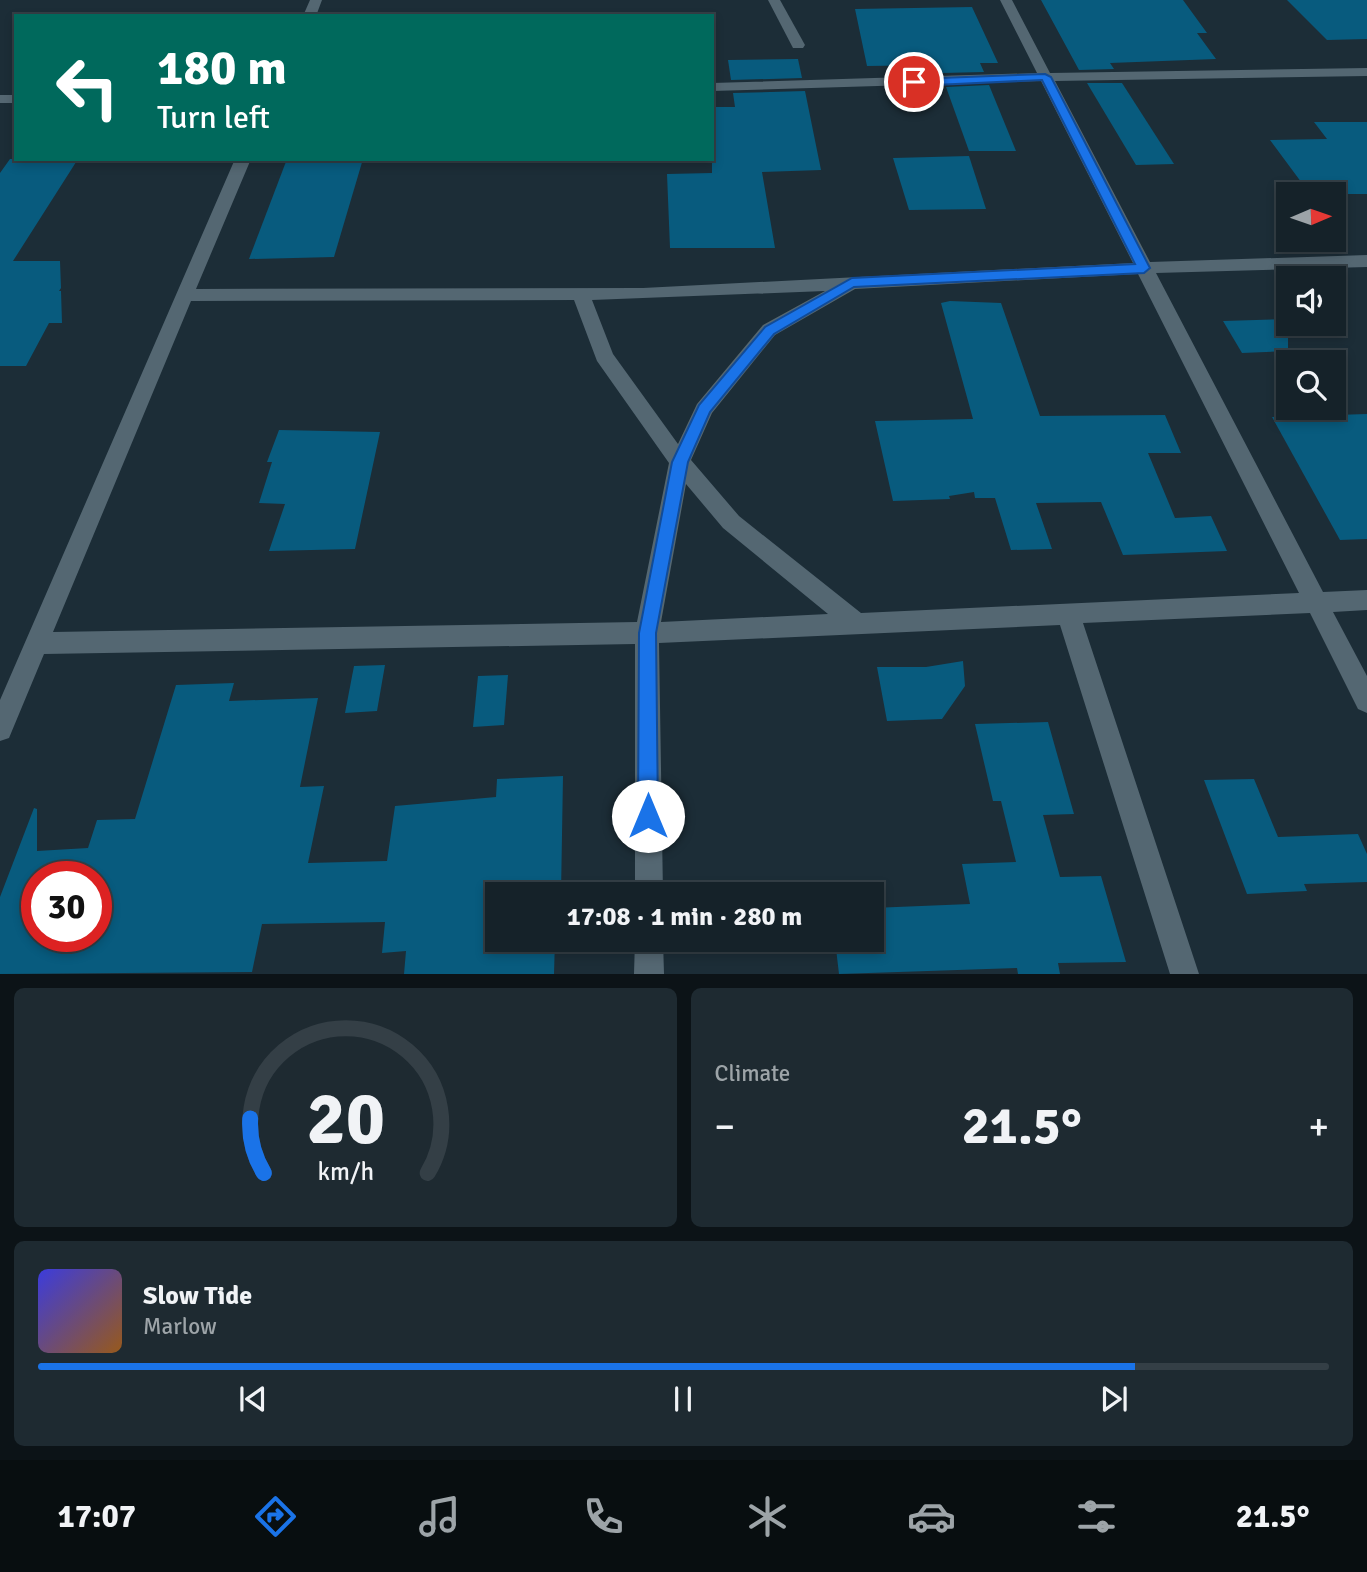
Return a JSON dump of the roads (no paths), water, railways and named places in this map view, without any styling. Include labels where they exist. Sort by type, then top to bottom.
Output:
[{"type":"street","points":[[774,0],[798,45]]},
{"type":"street","points":[[1006,0],[1367,701]]},
{"type":"street","points":[[714,87],[1045,77],[1367,72]]},
{"type":"street","points":[[0,729],[242,161]]},
{"type":"street","points":[[185,295],[643,294],[1144,268],[1367,261]]},
{"type":"street","points":[[649,882],[648,633],[680,462],[704,409],[769,330],[852,283]]},
{"type":"street","points":[[581,294],[604,356],[680,462],[731,522],[858,624]]},
{"type":"street","points":[[37,643],[648,633],[1367,600]]},
{"type":"street","points":[[1068,614],[1185,974]]},
{"type":"street","points":[[649,952],[649,974]]}]
